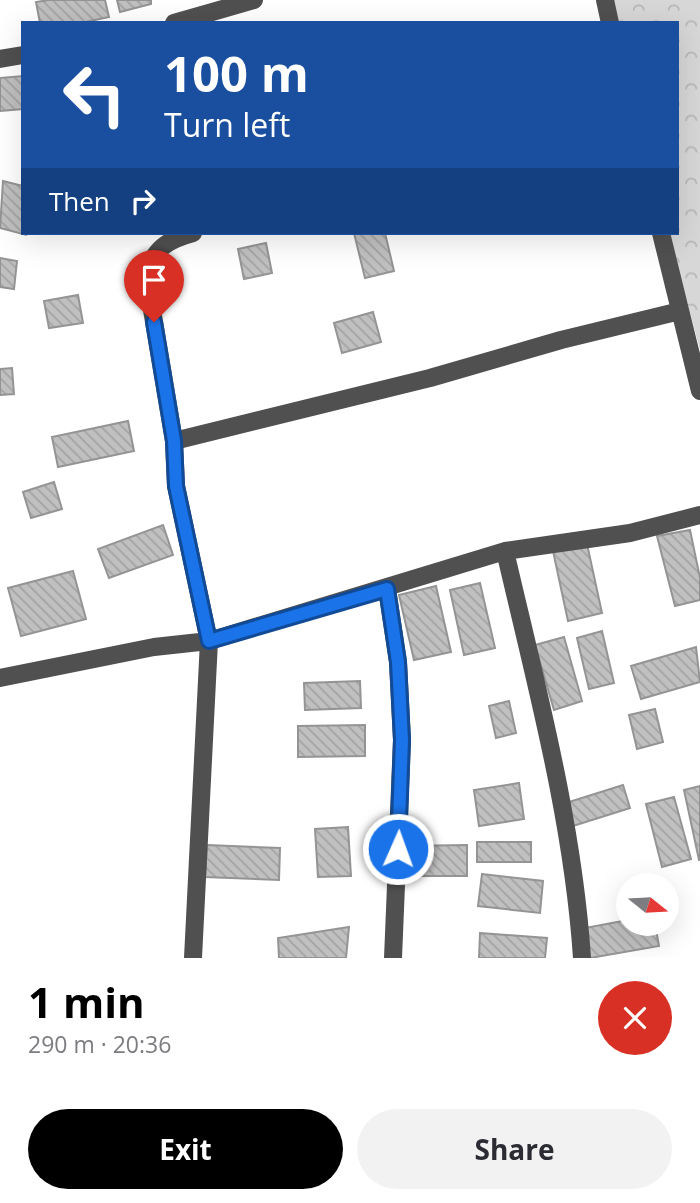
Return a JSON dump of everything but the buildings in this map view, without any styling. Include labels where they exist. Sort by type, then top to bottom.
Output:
[{"type":"street","points":[[181,21],[254,0]]},
{"type":"street","points":[[605,0],[610,21]]},
{"type":"street","points":[[0,59],[21,55]]},
{"type":"street","points":[[186,235],[171,239],[154,253],[146,274],[174,441],[176,486],[209,641],[193,958]]},
{"type":"street","points":[[661,235],[700,391]]},
{"type":"street","points":[[174,441],[430,378],[561,340],[680,310]]},
{"type":"street","points":[[0,678],[154,648],[209,641],[505,551],[630,533],[700,515]]},
{"type":"street","points":[[505,551],[569,848],[578,898],[582,958]]},
{"type":"street","points":[[387,589],[398,662],[402,740],[393,958]]},
{"type":"green space","points":[[608,0],[700,0],[700,350],[670,235],[679,235],[679,21],[613,21]]},
{"type":"route","points":[[154,322],[174,441],[176,486],[209,641],[387,589],[398,662],[402,740],[398,849]]}]
